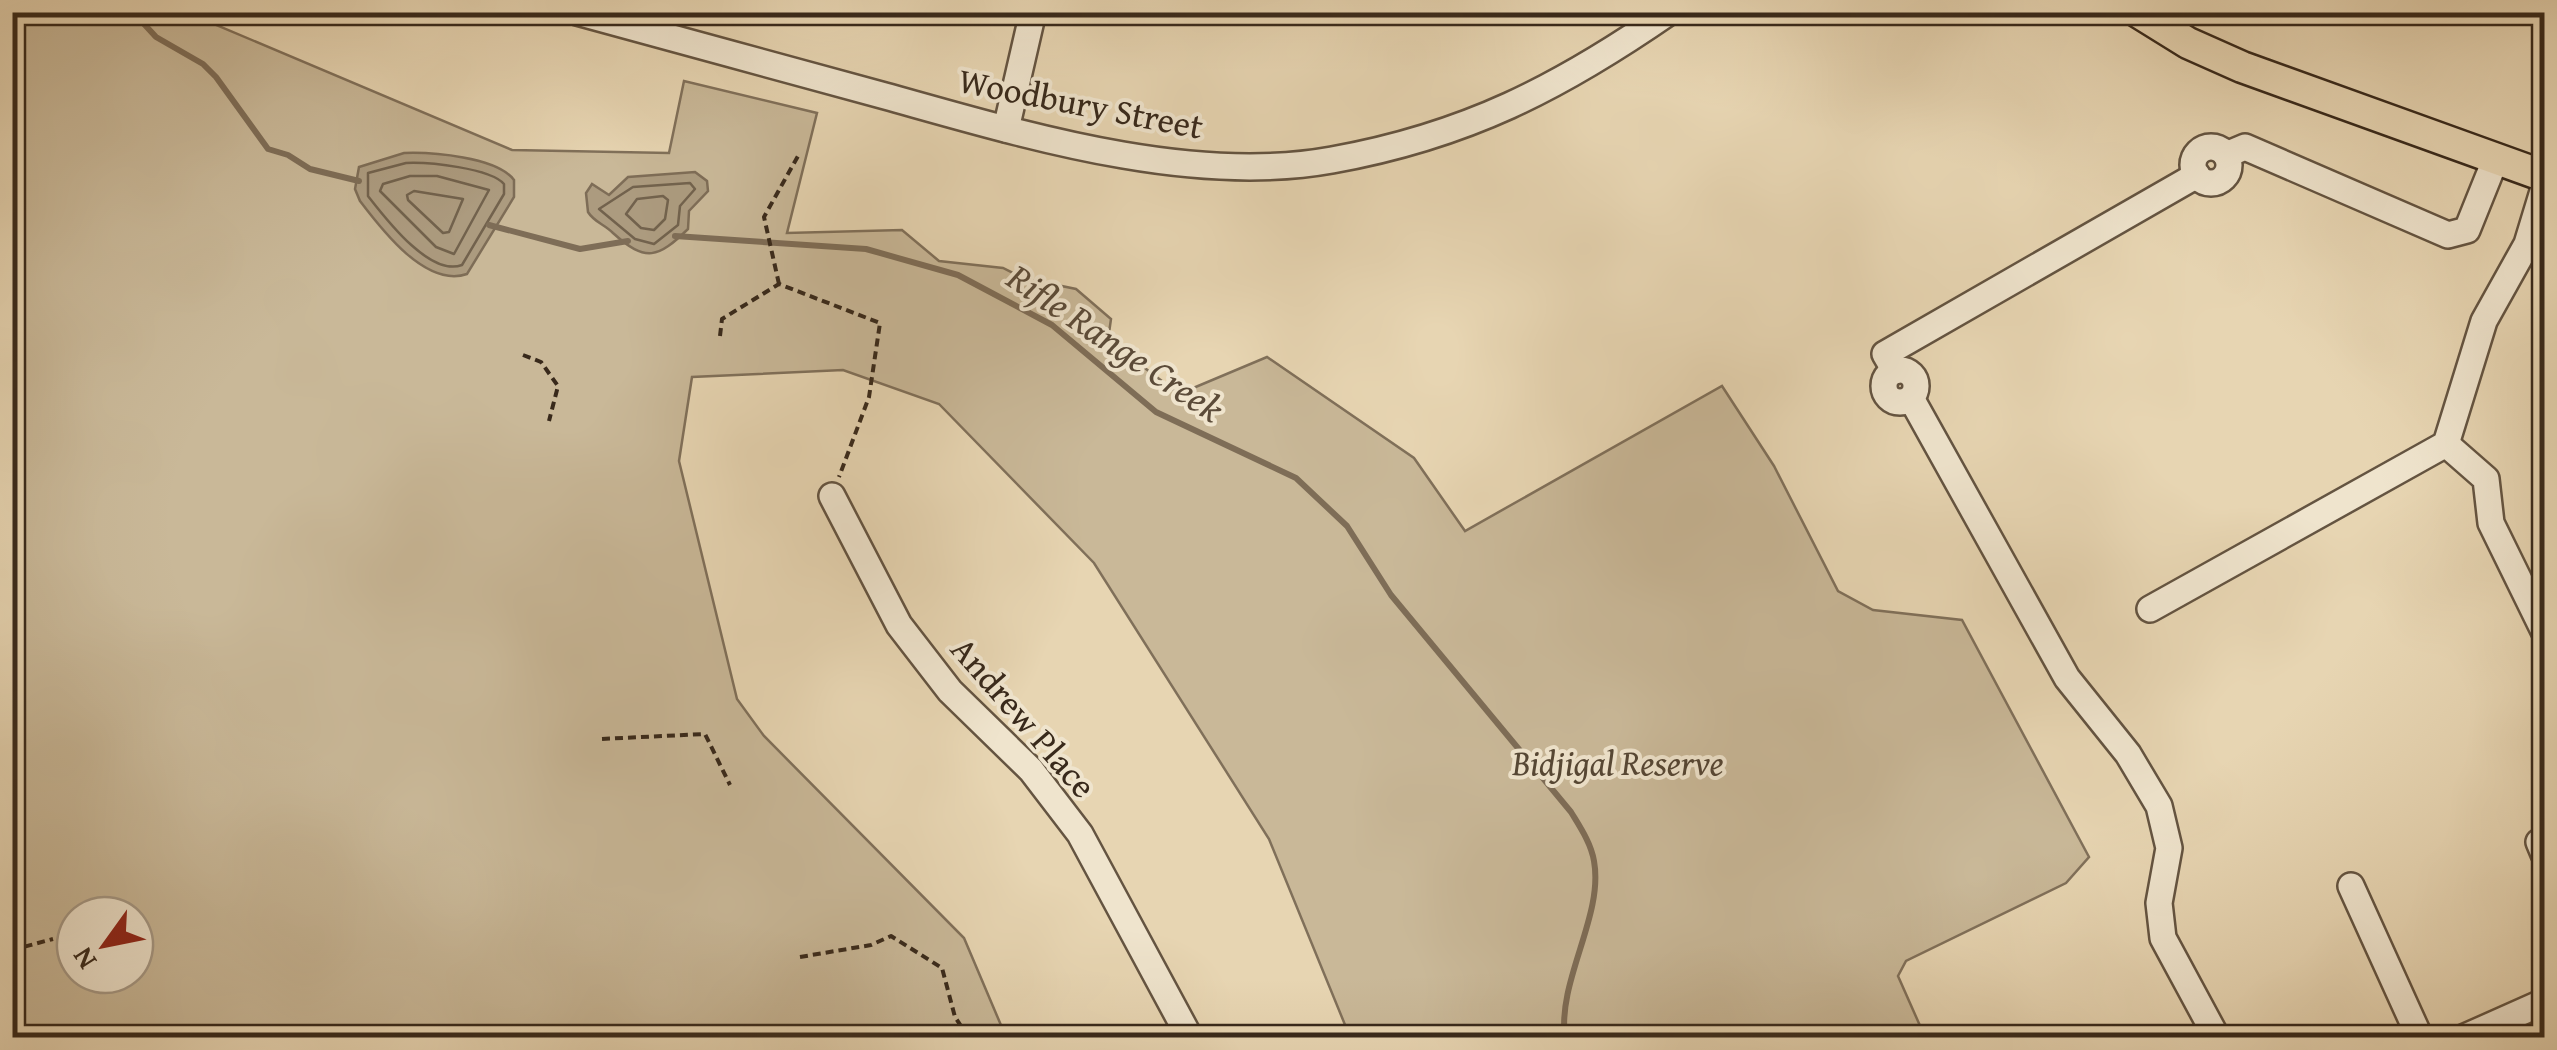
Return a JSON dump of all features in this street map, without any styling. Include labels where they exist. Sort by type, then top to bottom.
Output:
[{"type":"main road","points":[[2138,12],[2188,43],[2242,68],[2544,176]]},
{"type":"street","name":"Woodbury Street","points":[[578,12],[1006,130],[1122,154],[1233,166],[1330,161],[1462,128],[1585,70],[1669,12]]},
{"type":"street","points":[[1006,130],[1033,12]]},
{"type":"street","points":[[2217,1038],[2163,938],[2158,903],[2169,848],[2159,806],[2128,754],[2067,678],[1912,398],[1915,380],[1909,372],[1895,371],[1886,354],[2197,175],[2194,164],[2202,149],[2214,147],[2226,154],[2245,147],[2448,236],[2467,230],[2496,158]]},
{"type":"street","points":[[2150,610],[2446,444],[2484,321],[2526,244],[2544,188]]},
{"type":"street","points":[[2446,444],[2486,478],[2491,524],[2544,630]]},
{"type":"street","name":"Andrew Place","points":[[832,496],[899,625],[950,691],[1030,770],[1080,834],[1130,919],[1190,1038]]},
{"type":"street","points":[[2351,886],[2420,1038]]},
{"type":"street","points":[[2463,1038],[2544,1002]]},
{"type":"path","points":[[779,284],[764,217],[798,156]]},
{"type":"path","points":[[720,336],[722,319],[779,284]]},
{"type":"path","points":[[779,284],[880,323],[869,397],[832,496]]},
{"type":"path","points":[[523,355],[541,362],[558,386],[549,421]]},
{"type":"path","points":[[602,739],[705,734],[730,785]]},
{"type":"path","points":[[800,957],[870,945],[890,936],[942,968],[955,1017],[970,1038]]},
{"type":"path","points":[[12,950],[53,940]]},
{"type":"green space","name":"Bidjigal Reserve","points":[[13,13],[188,13],[512,150],[669,153],[684,81],[817,113],[787,233],[902,230],[939,261],[1003,268],[1023,278],[1076,289],[1111,319],[1108,340],[1179,394],[1267,357],[1414,458],[1465,531],[1722,386],[1774,466],[1838,591],[1873,610],[1962,620],[2089,857],[2066,883],[1906,961],[1898,976],[1925,1037],[1350,1037],[1269,839],[1094,563],[939,404],[843,370],[692,377],[679,461],[737,699],[764,736],[964,938],[1006,1037],[13,1037]]},
{"type":"water","points":[[404,153],[479,161],[506,172],[514,180],[514,197],[467,274],[436,273],[421,265],[393,241],[360,201],[355,189],[359,167]]},
{"type":"water","points":[[695,172],[707,181],[708,191],[689,211],[688,229],[660,251],[643,253],[634,249],[588,212],[586,193],[592,184],[609,195],[628,177]]},
{"type":"waterway","name":"Rifle Range Creek","points":[[133,12],[156,37],[203,64],[216,77],[268,149],[288,155],[310,169],[359,181]]},
{"type":"waterway","name":"Rifle Range Creek","points":[[489,225],[580,249],[628,241]]},
{"type":"waterway","name":"Rifle Range Creek","points":[[675,236],[866,249],[958,275],[1052,325],[1156,412],[1296,478],[1347,526],[1391,595],[1571,812],[1588,842],[1594,861],[1593,904],[1568,994],[1565,1038]]}]
